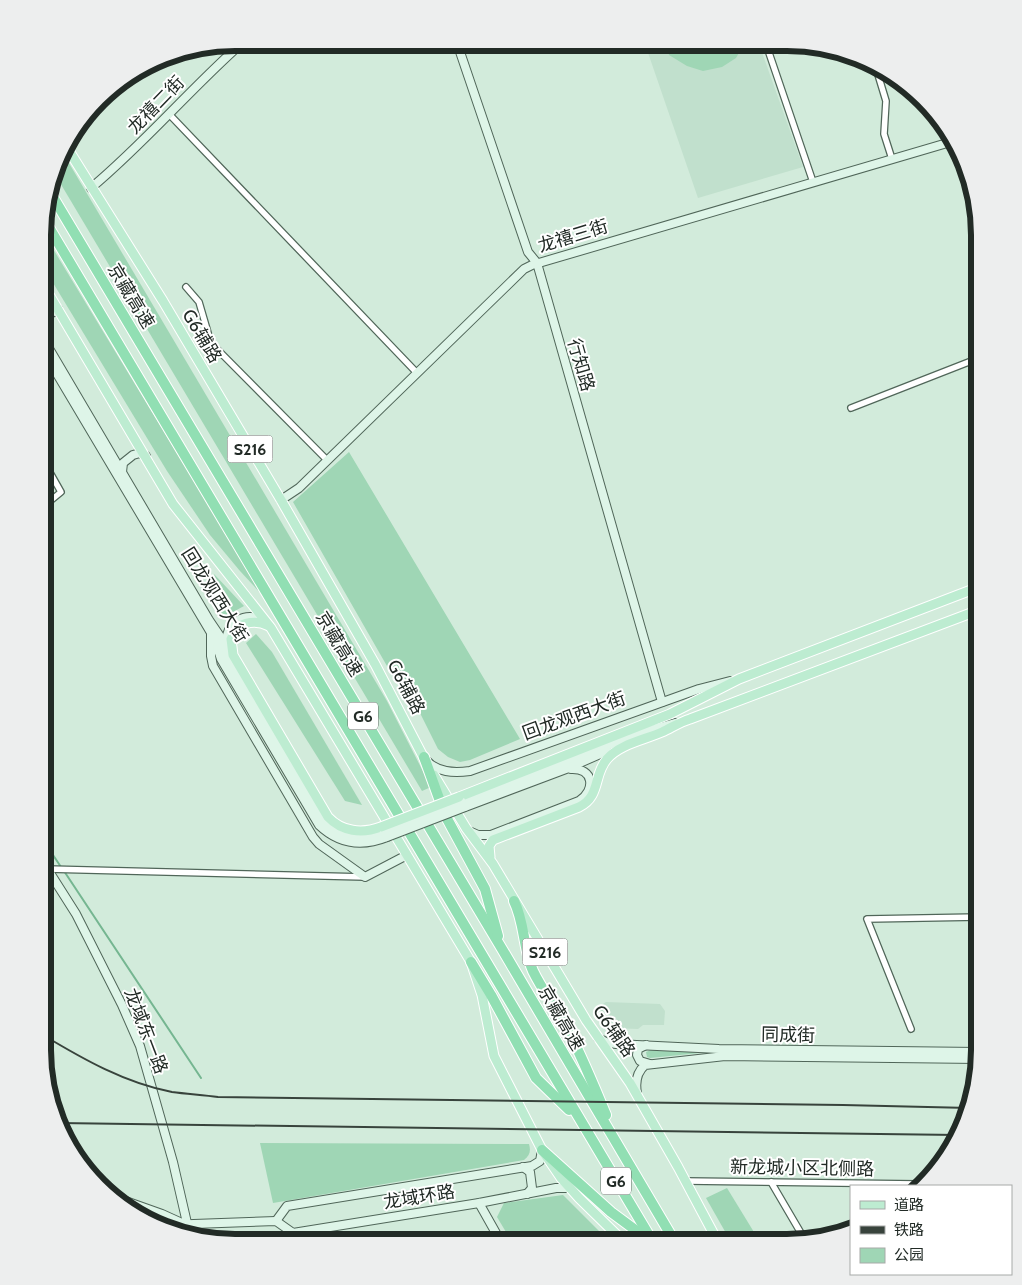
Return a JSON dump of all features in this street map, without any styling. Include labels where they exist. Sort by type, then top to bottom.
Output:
[{"type":"highway","name":"京藏高速","points":[[55,200],[502,948],[670,1234]]},
{"type":"highway","name":"京藏高速","points":[[51,230],[579,1121],[648,1234]]},
{"type":"highway","points":[[424,757],[445,815],[485,889],[502,948]]},
{"type":"highway","points":[[514,901],[520,916],[528,955],[534,972],[581,1055],[618,1146]]},
{"type":"highway","points":[[471,962],[536,1078],[579,1121]]},
{"type":"highway","points":[[542,1150],[611,1212],[639,1234]]},
{"type":"main road","name":"龙禧二街","points":[[91,188],[132,152],[203,78],[232,51]]},
{"type":"main road","name":"行知路","points":[[460,51],[528,252],[537,263],[662,702]]},
{"type":"main road","name":"龙禧三街","points":[[281,500],[295,491],[524,269],[537,263],[946,143]]},
{"type":"main road","name":"G6辅路","points":[[70,153],[162,301],[281,500],[375,664],[448,799],[466,828],[493,864],[598,1038],[624,1073],[686,1181],[714,1234]]},
{"type":"main road","points":[[51,303],[58,309],[173,504],[271,628],[471,962],[482,994],[494,1056],[542,1150],[570,1188],[616,1234]]},
{"type":"main road","points":[[51,314],[58,309]]},
{"type":"main road","name":"回龙观西大街","points":[[51,352],[213,626],[231,651],[328,817],[338,825],[349,830],[384,832]]},
{"type":"main road","name":"回龙观西大街","points":[[51,364],[325,822],[338,832],[348,836],[366,836],[384,832],[462,802],[662,718],[739,679],[971,590]]},
{"type":"main road","points":[[123,473],[123,463],[131,455],[140,453],[147,458]]},
{"type":"main road","points":[[462,802],[643,732],[690,718],[971,613]]},
{"type":"main road","points":[[231,651],[231,639],[234,631],[240,625],[256,622],[271,628]]},
{"type":"main road","name":"回龙观西大街","points":[[211,634],[213,666],[313,837],[319,844],[364,877]]},
{"type":"main road","name":"回龙观西大街","points":[[424,757],[439,769],[457,772],[470,770],[699,688],[739,679]]},
{"type":"main road","points":[[493,864],[488,852],[488,846],[491,841],[583,805],[592,797],[602,767],[612,754],[690,718]]},
{"type":"main road","points":[[462,802],[566,769],[634,738],[677,722]]},
{"type":"main road","points":[[466,828],[474,834],[491,835],[579,802],[586,796],[589,789],[589,775],[581,769],[566,769]]},
{"type":"main road","points":[[364,877],[407,855]]},
{"type":"main road","name":"龙域东一路","points":[[51,874],[76,914],[122,1005],[140,1046],[188,1225]]},
{"type":"main road","name":"同成街","points":[[598,1038],[616,1044],[650,1044],[719,1049],[971,1052]]},
{"type":"main road","points":[[650,1044],[641,1046],[637,1052],[640,1061],[650,1064]]},
{"type":"main road","name":"同成街","points":[[650,1064],[725,1056],[970,1059]]},
{"type":"main road","points":[[638,1097],[636,1090],[638,1075],[643,1066],[650,1064]]},
{"type":"main road","name":"龙域环路","points":[[276,1222],[287,1206],[523,1167],[539,1163],[542,1150]]},
{"type":"main road","points":[[523,1167],[530,1172],[531,1177],[532,1188],[527,1194]]},
{"type":"main road","name":"龙域环路","points":[[181,1225],[276,1222],[293,1233],[559,1188],[570,1188]]},
{"type":"main road","points":[[479,1203],[496,1234]]},
{"type":"main road","name":"龙域环路","points":[[136,1205],[188,1225]]},
{"type":"street","points":[[768,51],[813,182]]},
{"type":"street","points":[[878,76],[886,101],[884,134],[892,159]]},
{"type":"street","points":[[169,114],[417,374]]},
{"type":"street","points":[[186,287],[199,302],[211,343],[327,460]]},
{"type":"street","points":[[851,408],[971,361]]},
{"type":"street","points":[[51,474],[61,492],[51,500]]},
{"type":"street","points":[[51,869],[364,877]]},
{"type":"street","points":[[911,1029],[867,919],[971,917]]},
{"type":"street","name":"新龙城小区北侧路","points":[[686,1181],[913,1184]]},
{"type":"street","points":[[771,1182],[800,1233]]},
{"type":"shaded area","points":[[647,51],[762,51],[803,167],[698,198]]},
{"type":"shaded area","points":[[606,1002],[660,1004],[665,1011],[664,1025],[643,1025],[638,1029],[612,1028],[598,1007]]},
{"type":"green space","points":[[668,51],[740,51],[736,58],[722,67],[703,71],[687,66],[669,55]]},
{"type":"green space","points":[[67,160],[387,701],[431,787],[422,791],[60,182]]},
{"type":"green space","points":[[51,246],[264,597],[210,535],[167,471],[51,280]]},
{"type":"green space","points":[[349,452],[520,739],[470,760],[460,762],[448,757],[438,749],[417,707],[395,680],[293,502]]},
{"type":"green space","points":[[214,574],[244,606],[222,618]]},
{"type":"green space","points":[[256,634],[272,652],[362,805],[345,801],[246,643]]},
{"type":"green space","points":[[655,1048],[710,1052],[647,1057],[646,1052]]},
{"type":"green space","points":[[260,1143],[529,1144],[530,1151],[524,1160],[273,1203]]},
{"type":"green space","points":[[727,1188],[755,1234],[726,1234],[706,1198]]},
{"type":"green space","points":[[563,1195],[602,1234],[507,1234],[497,1217],[504,1203]]},
{"type":"waterway","points":[[51,852],[61,867]]},
{"type":"waterway","points":[[64,871],[201,1078]]},
{"type":"railway","points":[[51,1040],[105,1069],[138,1083],[172,1092],[218,1097],[961,1108]]},
{"type":"railway","points":[[66,1123],[950,1135]]}]
